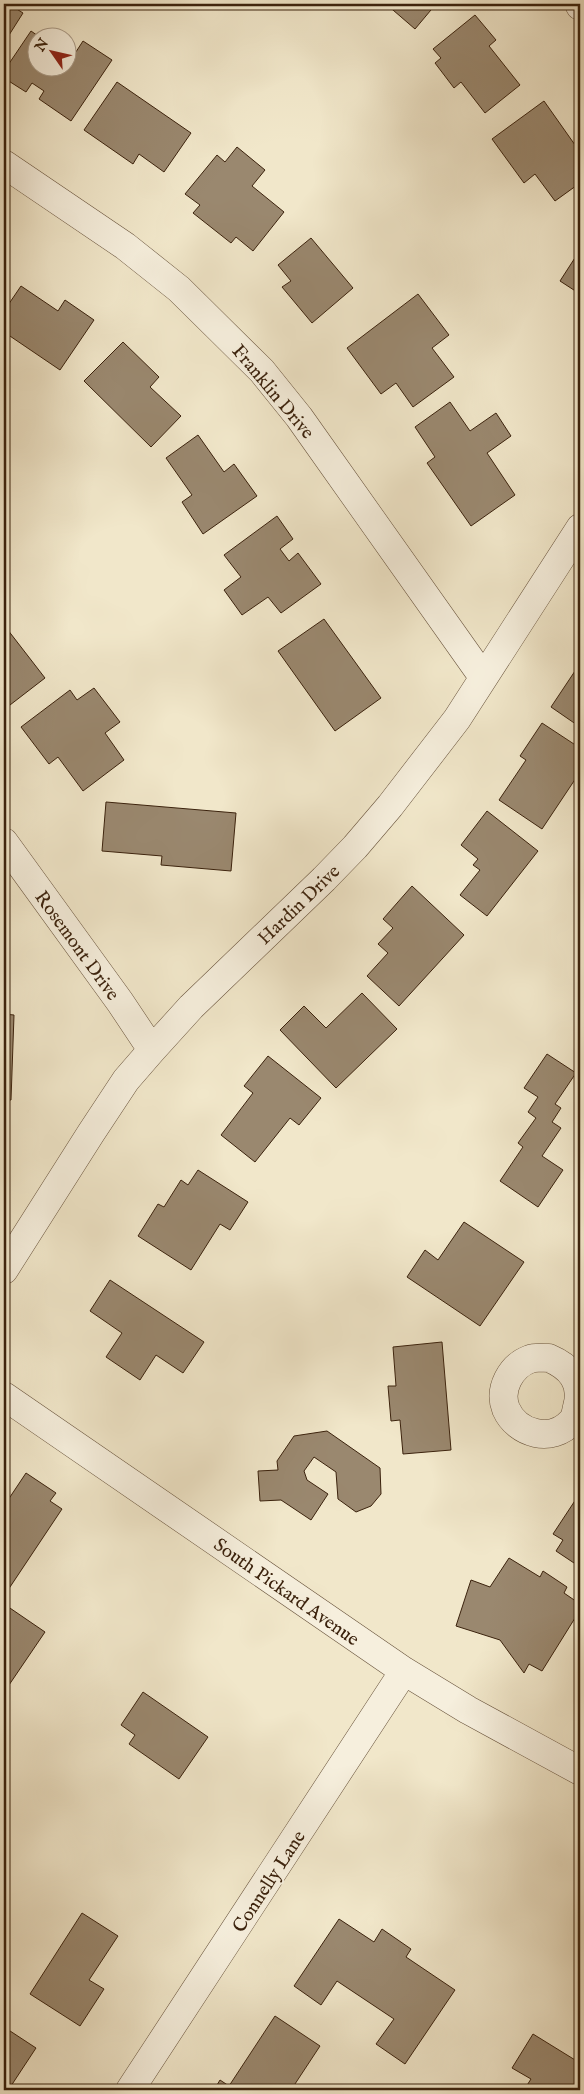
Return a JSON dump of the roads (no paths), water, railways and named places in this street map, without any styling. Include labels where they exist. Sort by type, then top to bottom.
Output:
[{"type":"street","name":"Franklin Drive","points":[[4,164],[125,246],[180,289],[262,371],[299,417],[483,677]]},
{"type":"street","name":"Hardin Drive","points":[[4,1270],[90,1133],[126,1080],[190,1007],[289,914],[356,847],[457,719],[580,528]]},
{"type":"street","name":"Rosemont Drive","points":[[4,842],[120,1002],[152,1050]]},
{"type":"street","name":"South Pickard Avenue","points":[[4,1396],[404,1672],[468,1710],[580,1771]]},
{"type":"street","name":"Connelly Lane","points":[[130,2090],[404,1672]]}]
